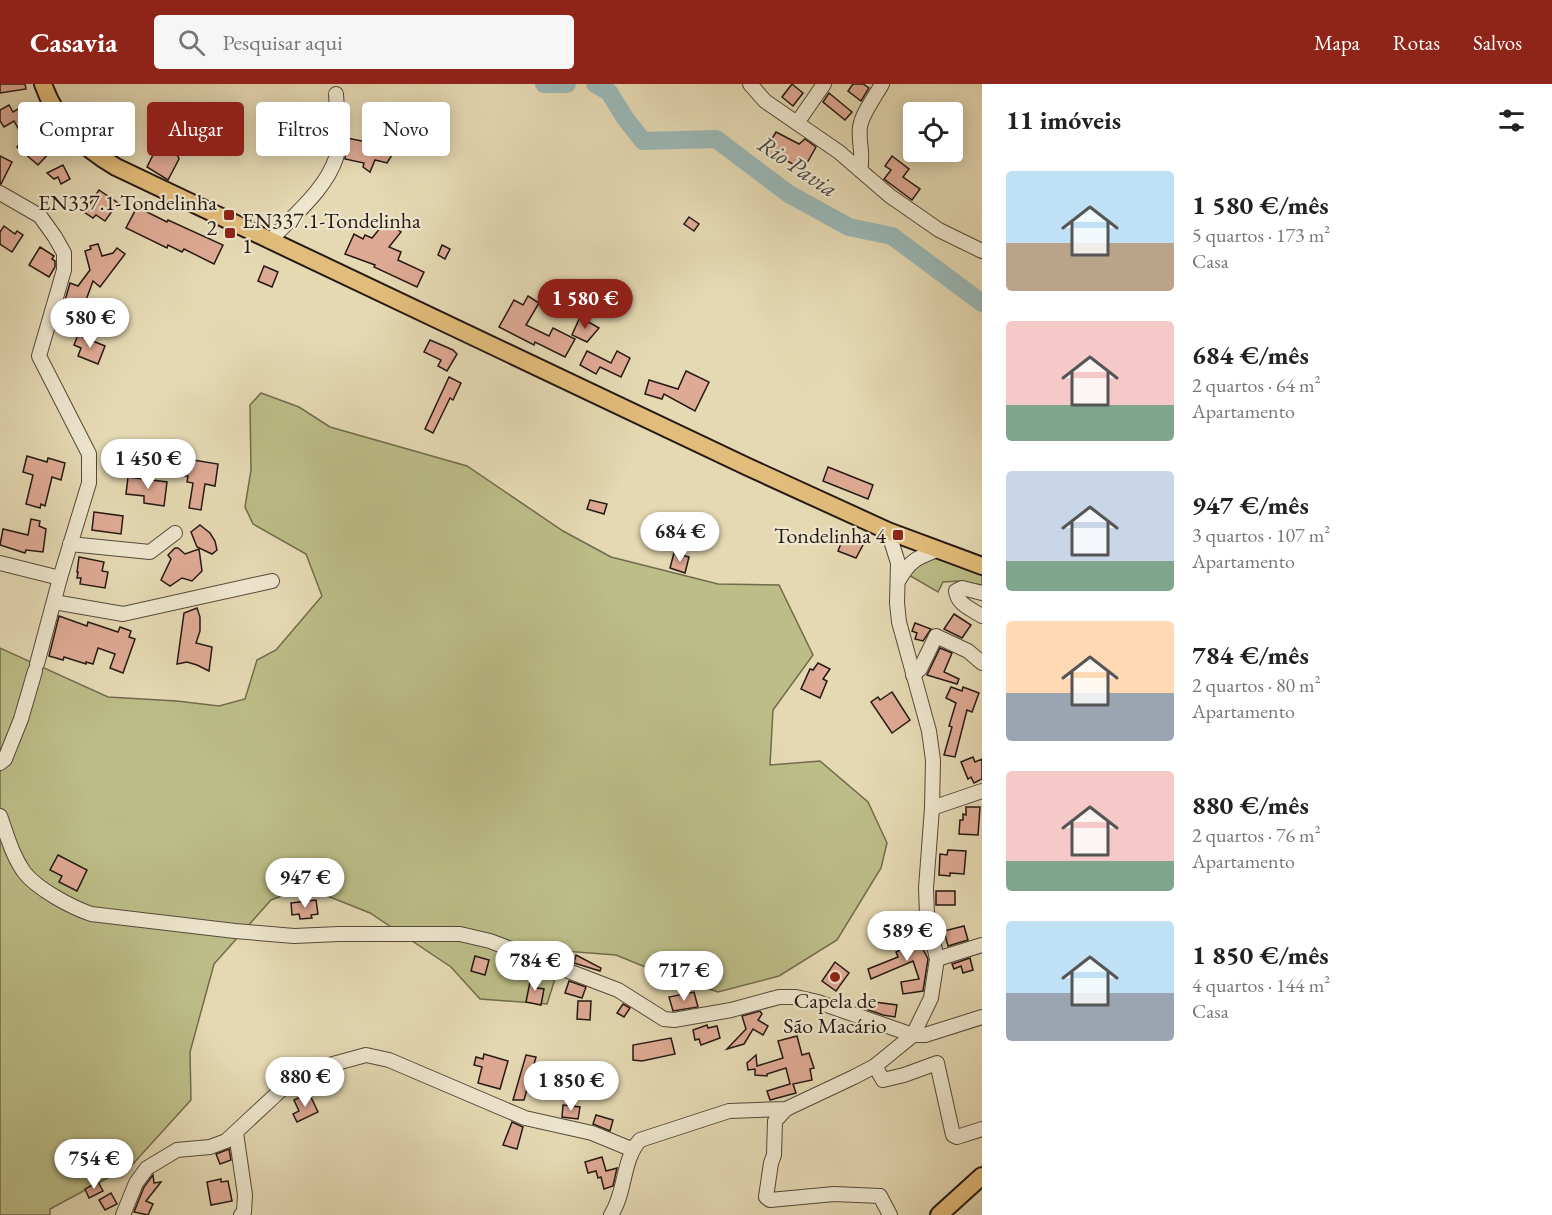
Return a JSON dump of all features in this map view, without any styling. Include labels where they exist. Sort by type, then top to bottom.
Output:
[{"type":"main road","points":[[43,84],[57,112],[74,135],[87,149],[116,167],[748,467],[888,531],[982,566]]},
{"type":"main road","points":[[939,1215],[982,1176]]},
{"type":"street","points":[[750,84],[765,101],[839,153],[890,196],[935,227],[982,251]]},
{"type":"street","points":[[797,123],[824,84]]},
{"type":"street","points":[[860,170],[863,157],[859,139],[860,124],[882,84]]},
{"type":"street","points":[[270,241],[303,209],[329,173],[336,157],[336,94]]},
{"type":"street","points":[[0,193],[40,216],[64,253],[64,270],[39,356],[89,454],[89,483],[21,719],[5,759],[0,763]]},
{"type":"street","points":[[611,1215],[624,1185],[631,1149],[640,1140],[729,1111],[786,1109],[875,1066],[913,1035],[931,998],[936,978],[937,959],[927,915],[926,888],[933,760],[928,731],[898,622],[898,564],[888,531]]},
{"type":"street","points":[[70,544],[150,552],[175,533]]},
{"type":"street","points":[[895,552],[910,540],[915,559]]},
{"type":"street","points":[[899,580],[907,565],[937,550]]},
{"type":"street","points":[[0,563],[60,578]]},
{"type":"street","points":[[54,602],[123,614],[272,581]]},
{"type":"street","points":[[982,593],[962,588],[956,591],[961,603],[982,616]]},
{"type":"street","points":[[913,675],[920,669],[936,636],[968,651],[982,663]]},
{"type":"street","points":[[932,808],[982,791]]},
{"type":"street","points":[[0,816],[12,852],[25,873],[45,890],[91,914],[294,936],[460,934],[490,941],[618,990],[664,1019],[674,1020],[731,1010],[779,997],[796,997],[818,1002],[913,1035],[925,1035],[982,1017]]},
{"type":"street","points":[[937,959],[982,945]]},
{"type":"street","points":[[123,1215],[136,1183],[147,1168],[177,1150],[210,1147],[226,1141],[282,1089],[310,1070],[366,1055],[389,1060],[525,1118],[592,1133],[631,1149]]},
{"type":"street","points":[[875,1066],[883,1080],[937,1063],[953,1135],[957,1137],[982,1129]]},
{"type":"street","points":[[786,1109],[776,1121],[774,1155],[766,1197],[770,1200],[834,1194],[880,1196],[890,1215]]},
{"type":"street","points":[[236,1133],[244,1195],[244,1212],[241,1215]]},
{"type":"green space","points":[[261,393],[299,407],[330,427],[467,466],[563,531],[611,557],[718,584],[779,585],[813,655],[773,710],[770,765],[820,761],[868,802],[887,843],[881,868],[837,940],[779,976],[718,992],[665,975],[616,955],[564,951],[547,1004],[480,999],[451,967],[370,913],[305,887],[271,900],[214,964],[190,1052],[191,1100],[132,1165],[50,1209],[50,1215],[0,1215],[0,648],[108,697],[219,706],[245,699],[257,660],[276,650],[322,596],[306,554],[253,524],[245,507],[251,470],[250,405]]},
{"type":"green space","points":[[934,557],[982,572],[982,585],[960,581],[943,582],[938,592],[907,574],[911,566]]},
{"type":"building","points":[[0,84],[25,84],[26,89],[0,93]]},
{"type":"building","points":[[792,84],[803,93],[793,106],[782,97]]},
{"type":"building","points":[[853,84],[863,84],[869,88],[861,101],[848,91]]},
{"type":"building","points":[[829,93],[852,112],[845,120],[823,102]]},
{"type":"building","points":[[9,105],[13,112],[18,109],[18,128],[14,121],[4,127],[0,121],[0,110]]},
{"type":"building","points":[[776,132],[799,144],[805,139],[816,147],[803,170],[784,159],[782,164],[764,152]]},
{"type":"building","points":[[350,139],[362,141],[362,156],[391,156],[387,163],[375,160],[370,172],[363,167],[364,163],[345,159],[345,156],[350,156]]},
{"type":"building","points":[[0,156],[12,162],[1,184],[0,184]]},
{"type":"building","points":[[28,156],[46,156],[38,165]]},
{"type":"building","points":[[152,156],[178,156],[179,159],[168,180],[147,167]]},
{"type":"building","points":[[892,156],[909,169],[903,177],[920,189],[912,200],[884,179],[891,170],[885,166]]},
{"type":"building","points":[[63,165],[70,179],[61,184],[58,177],[54,179],[47,173]]},
{"type":"building","points":[[99,190],[118,203],[105,221],[96,215],[93,218],[84,212]]},
{"type":"building","points":[[137,207],[223,245],[214,264],[184,249],[182,252],[168,245],[167,248],[126,228]]},
{"type":"building","points":[[689,217],[699,224],[694,231],[684,224]]},
{"type":"building","points":[[386,221],[401,232],[389,247],[401,252],[398,260],[424,272],[417,287],[374,267],[375,265],[345,254],[354,234],[363,239],[365,235],[372,238]]},
{"type":"building","points":[[4,226],[15,234],[17,231],[23,235],[12,252],[0,244],[0,232]]},
{"type":"building","points":[[98,244],[102,256],[113,253],[117,248],[125,254],[100,287],[93,281],[82,311],[64,304],[70,283],[78,286],[90,270],[85,251],[91,249],[90,246]]},
{"type":"building","points":[[442,245],[450,249],[445,259],[438,255]]},
{"type":"building","points":[[40,247],[54,256],[52,259],[55,261],[55,267],[49,277],[29,265]]},
{"type":"building","points":[[264,266],[278,272],[272,287],[258,281]]},
{"type":"building","points":[[528,296],[539,303],[526,325],[549,336],[553,328],[575,339],[565,357],[535,342],[534,345],[499,327],[514,300],[523,305]]},
{"type":"building","points":[[580,317],[599,328],[587,342],[572,335]]},
{"type":"building","points":[[78,335],[105,346],[98,364],[78,356],[81,348],[74,345]]},
{"type":"building","points":[[430,340],[457,354],[447,371],[438,366],[441,360],[424,352]]},
{"type":"building","points":[[587,351],[611,363],[617,351],[630,358],[621,377],[600,367],[596,374],[580,365]]},
{"type":"building","points":[[686,371],[709,382],[695,411],[664,394],[662,399],[645,394],[649,380],[678,389]]},
{"type":"building","points":[[449,377],[461,383],[453,400],[450,398],[433,433],[425,429]]},
{"type":"building","points":[[27,456],[47,462],[48,458],[65,463],[61,480],[52,477],[45,506],[41,504],[40,508],[26,504],[33,475],[23,472]]},
{"type":"building","points":[[187,459],[218,464],[215,486],[205,484],[201,510],[189,508],[193,483],[187,482],[188,476],[185,476]]},
{"type":"building","points":[[828,467],[873,485],[868,499],[823,481]]},
{"type":"building","points":[[128,477],[167,482],[164,506],[144,503],[144,496],[126,494]]},
{"type":"building","points":[[590,500],[607,504],[604,514],[587,509]]},
{"type":"building","points":[[94,512],[123,516],[121,534],[92,530]]},
{"type":"building","points":[[31,519],[40,521],[39,526],[46,529],[43,552],[26,550],[25,553],[0,545],[3,529],[28,535]]},
{"type":"building","points":[[200,525],[210,533],[215,541],[217,550],[212,554],[197,547],[191,532]]},
{"type":"building","points":[[844,536],[864,543],[856,558],[838,551]]},
{"type":"building","points":[[175,548],[185,554],[199,549],[202,571],[192,581],[182,578],[170,586],[161,580],[171,559],[168,555]]},
{"type":"building","points":[[674,553],[689,557],[685,573],[670,568]]},
{"type":"building","points":[[79,557],[104,562],[102,571],[108,572],[105,588],[80,584],[81,578],[77,578]]},
{"type":"building","points":[[197,608],[200,617],[200,631],[196,643],[212,647],[209,671],[187,662],[177,664],[184,613]]},
{"type":"building","points":[[954,614],[971,625],[962,638],[944,629]]},
{"type":"building","points":[[59,616],[87,626],[88,622],[118,632],[120,627],[131,631],[129,637],[135,639],[123,673],[110,668],[115,654],[98,648],[93,664],[49,656]]},
{"type":"building","points":[[915,623],[931,629],[923,641],[915,639],[917,633],[912,631]]},
{"type":"building","points":[[940,648],[952,653],[944,672],[959,679],[957,684],[927,675]]},
{"type":"building","points":[[818,663],[830,669],[823,679],[827,681],[820,698],[801,689],[810,669],[813,670]]},
{"type":"building","points":[[951,687],[962,691],[963,687],[979,693],[972,712],[967,710],[955,757],[944,755],[956,703],[946,698]]},
{"type":"building","points":[[892,692],[910,720],[892,733],[871,702],[878,697],[880,700]]},
{"type":"building","points":[[973,757],[975,762],[982,759],[982,779],[974,783],[971,777],[968,779],[961,762]]},
{"type":"building","points":[[966,807],[980,807],[978,835],[959,834],[960,820],[963,820],[963,814],[966,815]]},
{"type":"building","points":[[948,850],[966,851],[964,874],[939,875],[940,854],[947,855]]},
{"type":"building","points":[[58,855],[87,870],[77,891],[59,882],[62,876],[50,870]]},
{"type":"building","points":[[936,891],[955,891],[955,905],[936,905]]},
{"type":"building","points":[[316,900],[318,914],[311,915],[312,918],[300,919],[299,914],[292,915],[291,903]]},
{"type":"building","points":[[920,924],[922,936],[917,937],[928,959],[923,991],[903,994],[901,982],[919,979],[913,961],[871,979],[868,969],[898,957],[896,952],[911,944],[906,925],[911,926]]},
{"type":"building","points":[[964,926],[968,940],[948,946],[944,931]]},
{"type":"building","points":[[576,955],[601,968],[600,971],[574,963]]},
{"type":"building","points":[[475,956],[489,960],[485,975],[471,971]]},
{"type":"building","points":[[970,958],[973,970],[963,973],[961,966],[954,969],[952,964]]},
{"type":"building","name":"Capela de São Macário","points":[[835,962],[849,973],[836,991],[822,981]]},
{"type":"building","points":[[531,977],[539,978],[537,988],[544,989],[541,1005],[526,1002]]},
{"type":"building","points":[[569,981],[586,987],[582,998],[565,993]]},
{"type":"building","points":[[694,992],[698,1007],[673,1011],[669,997]]},
{"type":"building","points":[[578,1001],[591,1001],[590,1020],[577,1019]]},
{"type":"building","points":[[867,1001],[897,1005],[895,1017],[866,1009]]},
{"type":"building","points":[[623,1004],[630,1008],[624,1017],[617,1013]]},
{"type":"building","points":[[760,1011],[762,1014],[758,1020],[768,1026],[763,1035],[753,1029],[744,1044],[727,1049],[746,1029],[742,1016]]},
{"type":"building","points":[[707,1025],[708,1028],[717,1026],[720,1038],[701,1045],[699,1039],[695,1040],[693,1030]]},
{"type":"building","points":[[797,1036],[802,1055],[809,1053],[814,1068],[810,1069],[812,1080],[793,1084],[796,1093],[770,1100],[767,1091],[790,1084],[786,1068],[767,1074],[767,1076],[755,1075],[755,1069],[748,1070],[747,1063],[756,1055],[757,1066],[783,1058],[778,1041]]},
{"type":"building","points":[[671,1038],[675,1054],[642,1061],[633,1060],[633,1045]]},
{"type":"building","points":[[484,1054],[508,1061],[500,1089],[478,1083],[482,1067],[474,1065],[476,1057],[483,1059]]},
{"type":"building","points":[[526,1055],[536,1057],[524,1100],[513,1100]]},
{"type":"building","points":[[309,1093],[318,1112],[297,1122],[293,1114],[299,1111],[294,1100]]},
{"type":"building","points":[[563,1105],[580,1107],[578,1119],[562,1117]]},
{"type":"building","points":[[596,1115],[613,1120],[610,1131],[593,1124]]},
{"type":"building","points":[[512,1122],[523,1127],[517,1149],[503,1145]]},
{"type":"building","points":[[229,1149],[231,1160],[220,1164],[216,1154]]},
{"type":"building","points":[[602,1157],[606,1171],[617,1168],[613,1186],[604,1189],[601,1177],[598,1178],[596,1171],[588,1173],[585,1162]]},
{"type":"building","points":[[153,1175],[154,1183],[161,1182],[146,1201],[153,1204],[148,1215],[134,1212],[144,1187]]},
{"type":"building","points":[[221,1179],[221,1182],[228,1181],[232,1201],[211,1205],[207,1182]]},
{"type":"building","points":[[98,1182],[103,1191],[89,1198],[85,1189]]},
{"type":"building","points":[[111,1193],[117,1204],[105,1210],[99,1200]]},
{"type":"waterway","name":"Rio Pavia","points":[[544,84],[567,84]]},
{"type":"waterway","name":"Rio Pavia","points":[[595,84],[609,92],[643,141],[716,139],[789,194],[849,227],[892,236],[982,303]]},
{"type":"place","name":"EN337.1-Tondelinha 2","points":[[229,215]]},
{"type":"place","name":"EN337.1-Tondelinha 1","points":[[230,233]]},
{"type":"place","name":"Tondelinha 4","points":[[898,535]]},
{"type":"place","name":"Capela de São Macário","points":[[835,977]]}]
